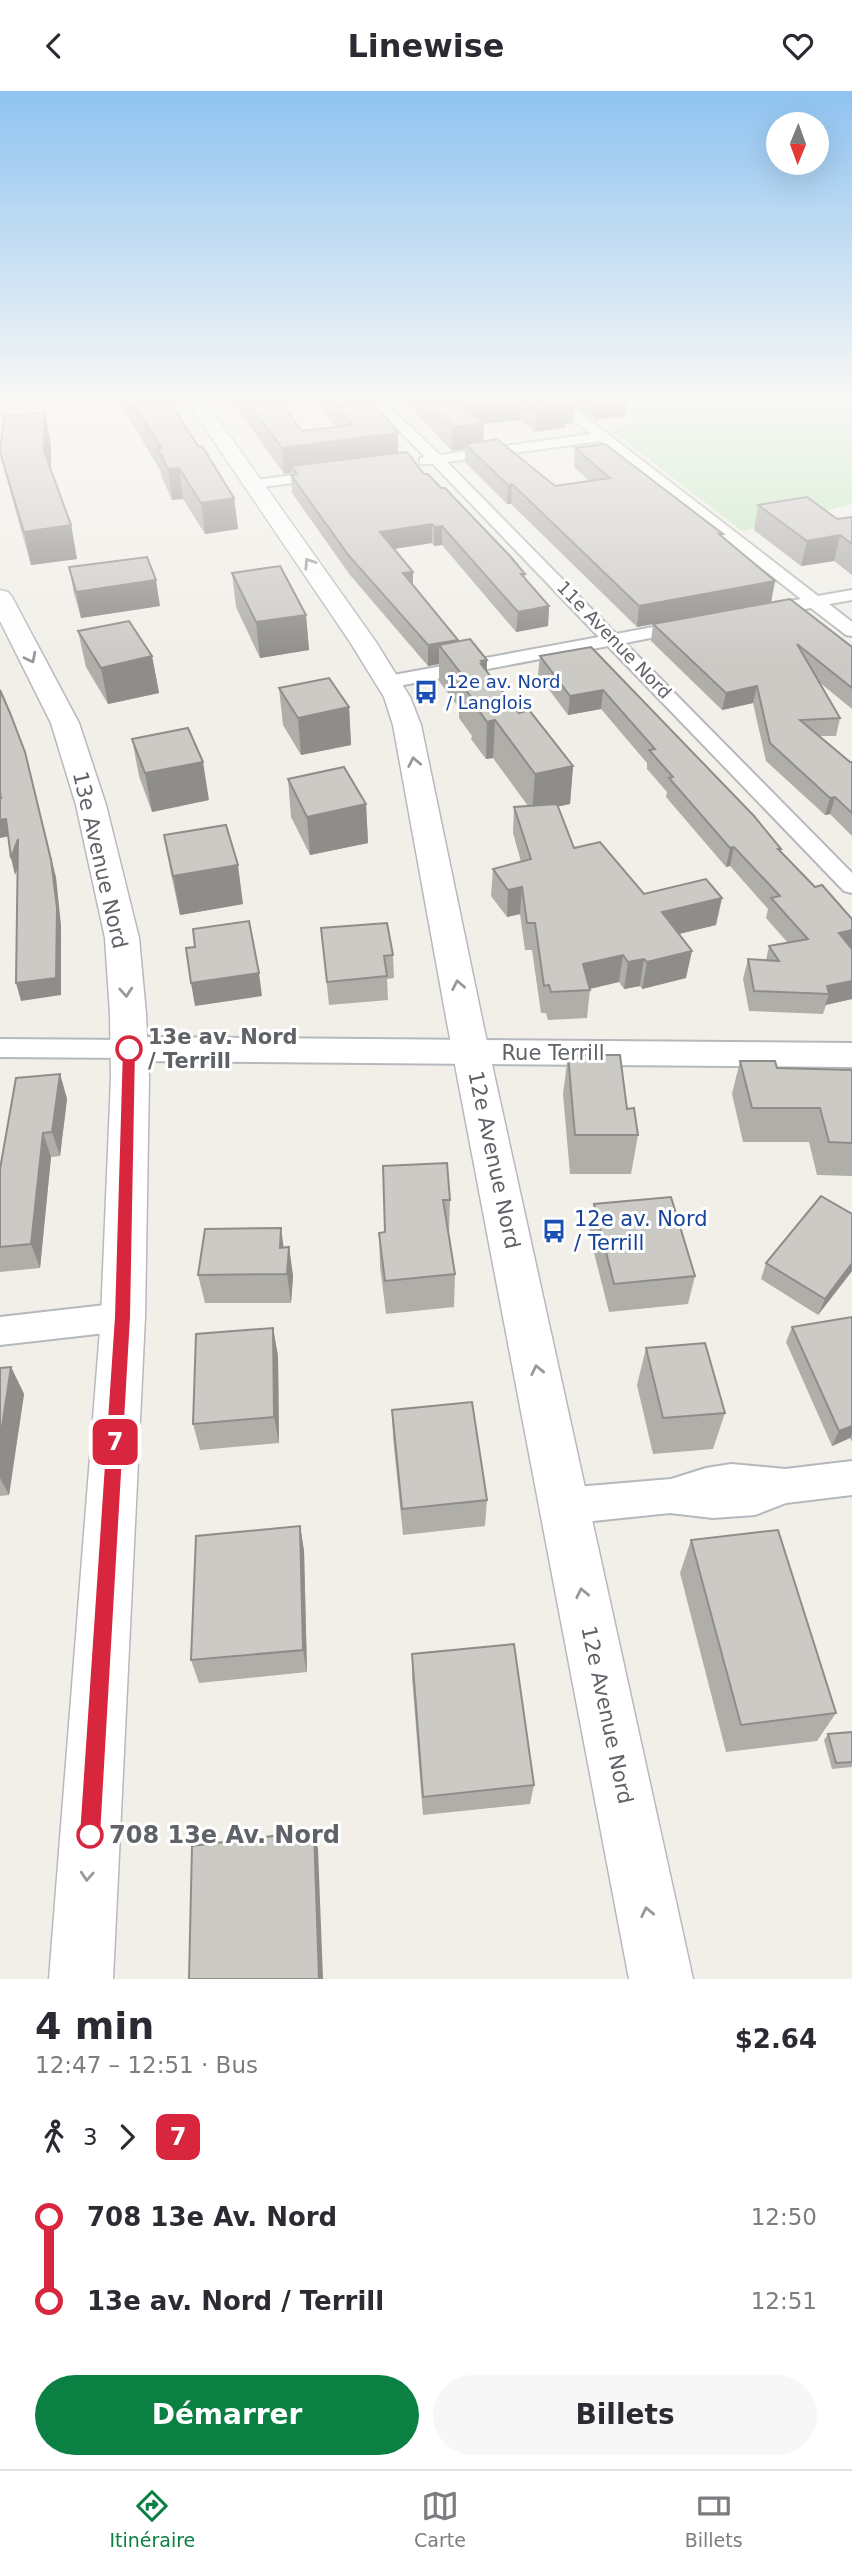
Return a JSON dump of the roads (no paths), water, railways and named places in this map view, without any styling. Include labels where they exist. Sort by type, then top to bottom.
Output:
[{"type":"main road","name":"12e Avenue Nord","points":[[257,485],[388,682],[407,725],[471,1052],[661,1979]]},
{"type":"main road","name":"13e Avenue Nord","points":[[0,597],[65,723],[90,805],[122,938],[129,1049],[123,1317],[81,1979]]},
{"type":"street","name":"11e Avenue Nord","points":[[462,485],[852,886]]},
{"type":"street","points":[[665,485],[852,631]]},
{"type":"street","points":[[748,614],[852,595]]},
{"type":"street","points":[[388,682],[707,622]]},
{"type":"street","points":[[0,1048],[129,1049]]},
{"type":"street","name":"Rue Terrill","points":[[129,1049],[852,1055]]},
{"type":"street","points":[[0,1331],[123,1317]]},
{"type":"street","points":[[564,1506],[670,1496],[713,1501],[755,1498],[786,1486],[852,1478]]},
{"type":"place","name":"12e av. Nord / Langlois","points":[[426,692]]},
{"type":"place","name":"13e av. Nord / Terrill","points":[[129,1049]]},
{"type":"place","name":"12e av. Nord / Terrill","points":[[554,1231]]},
{"type":"place","name":"708 13e Av. Nord","points":[[90,1835]]}]
